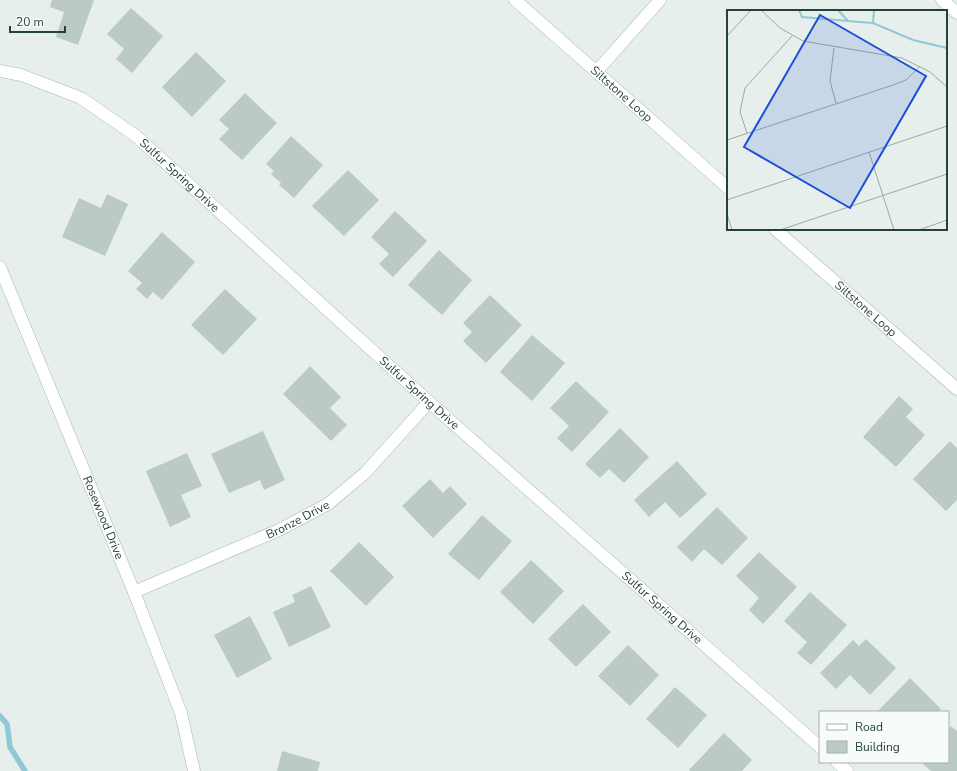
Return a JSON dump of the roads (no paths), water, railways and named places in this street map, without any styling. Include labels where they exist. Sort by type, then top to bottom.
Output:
[{"type":"street","name":"Siltstone Loop","points":[[515,0],[727,187]]},
{"type":"street","points":[[596,72],[660,0]]},
{"type":"street","points":[[942,0],[957,13]]},
{"type":"street","name":"Sulfur Spring Drive","points":[[0,71],[21,75],[81,98],[136,136],[429,402],[819,746]]},
{"type":"street","name":"Siltstone Loop","points":[[776,230],[957,389]]},
{"type":"street","name":"Rosewood Drive","points":[[0,267],[134,592],[181,713],[194,771]]},
{"type":"street","name":"Bronze Drive","points":[[134,592],[279,530],[328,504],[365,473],[429,402]]},
{"type":"street","points":[[838,763],[847,771]]},
{"type":"waterway","points":[[0,716],[7,724],[10,747],[25,771]]}]
